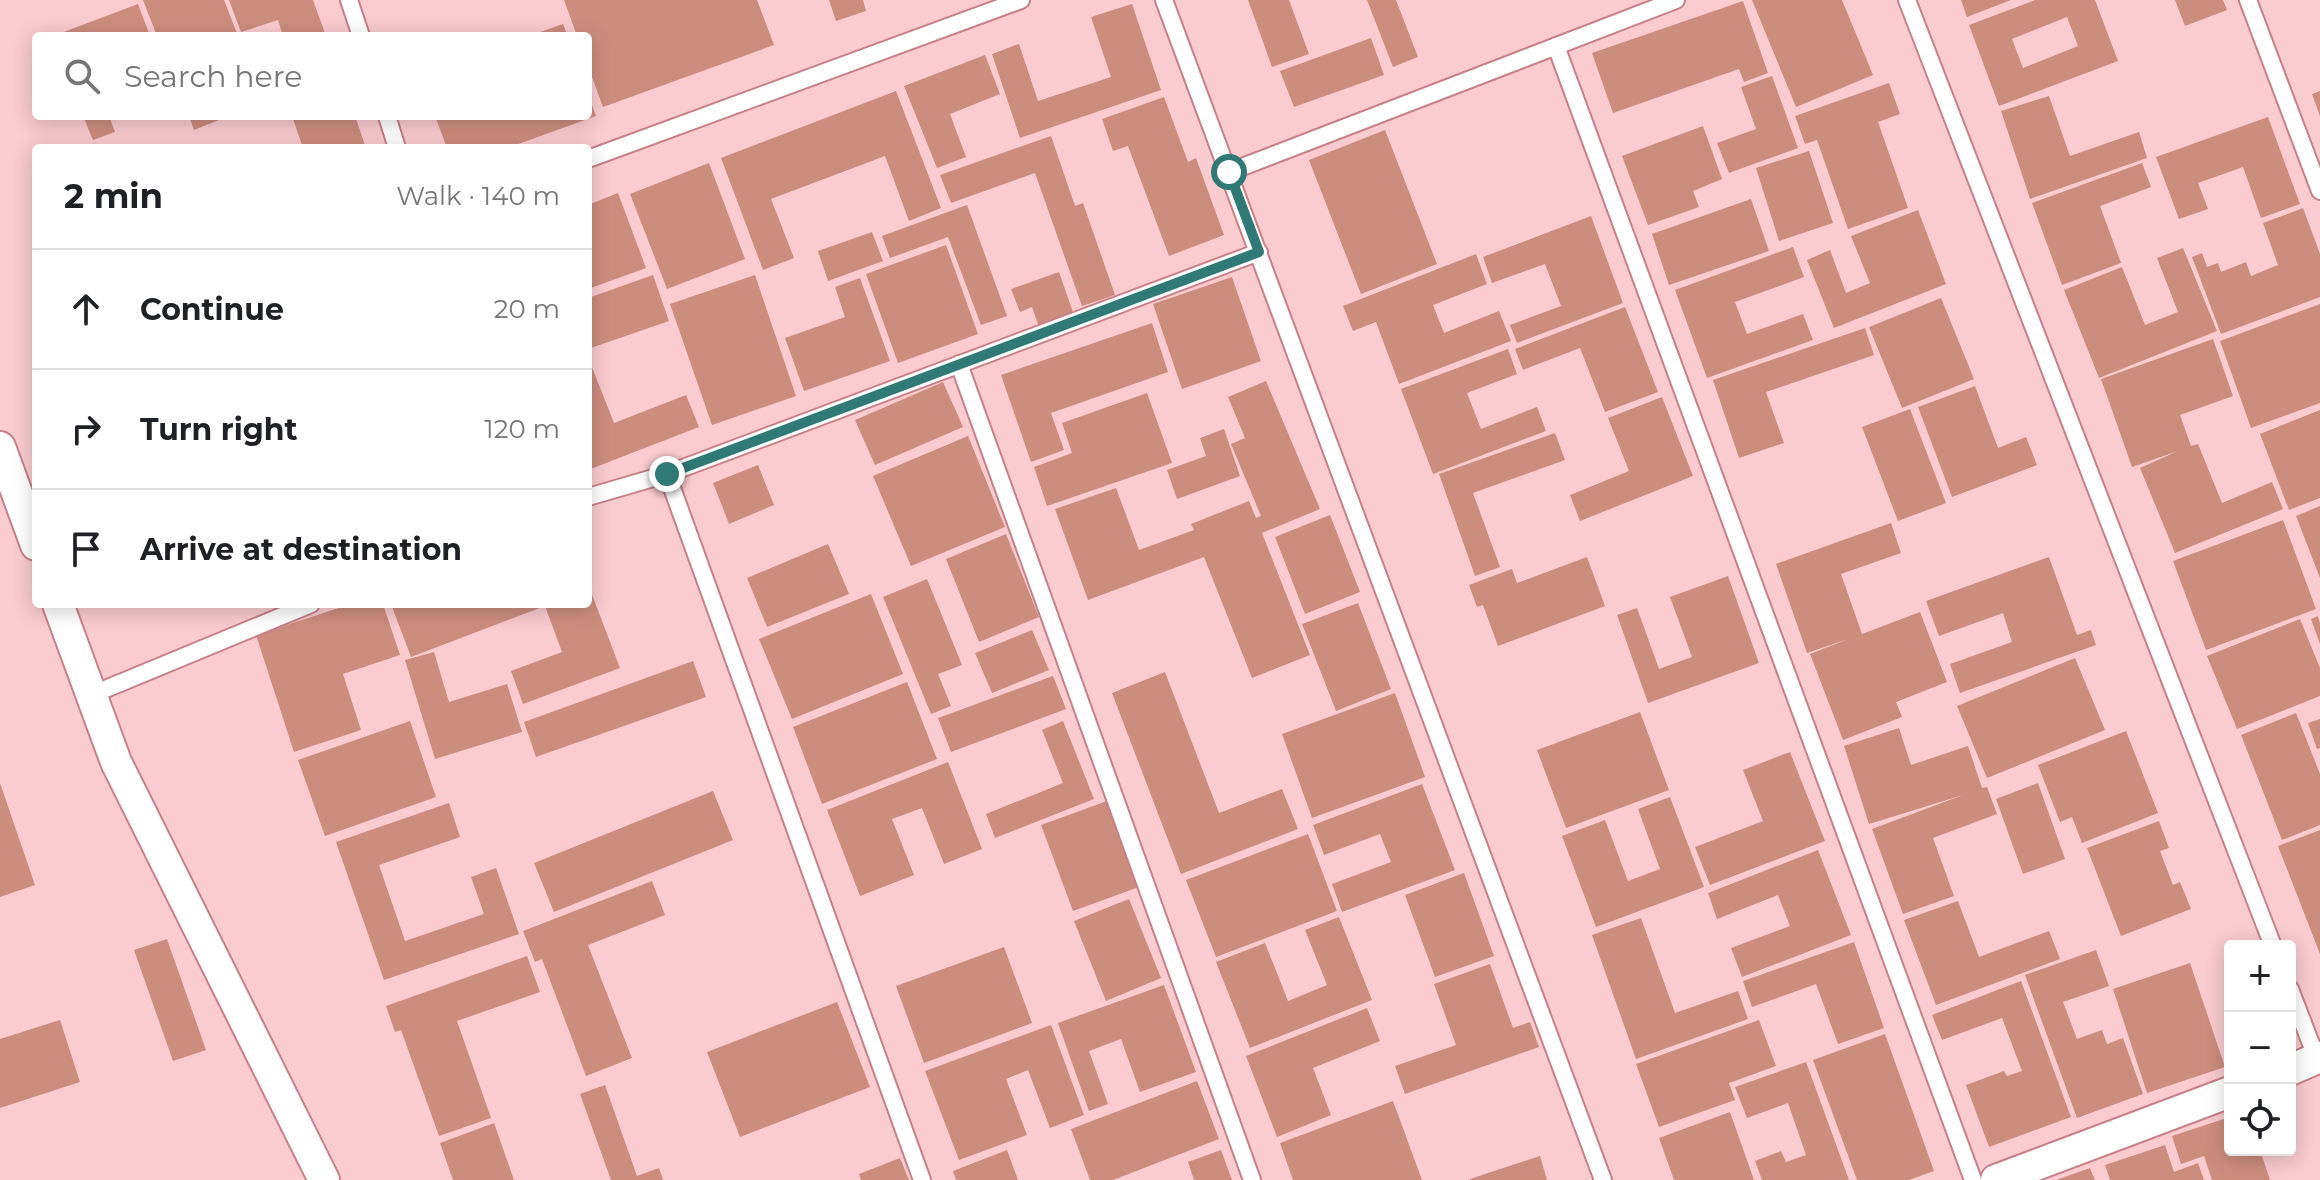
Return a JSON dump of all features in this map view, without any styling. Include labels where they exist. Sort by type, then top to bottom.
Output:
[{"type":"street","points":[[0,447],[32,534]]},
{"type":"street","points":[[59,608],[116,762],[324,1180]]},
{"type":"street","points":[[1996,1180],[2224,1094]]},
{"type":"lane","points":[[349,0],[360,32]]},
{"type":"lane","points":[[592,158],[1021,0]]},
{"type":"lane","points":[[1164,0],[1603,1180]]},
{"type":"lane","points":[[1229,172],[1676,0]]},
{"type":"lane","points":[[1907,0],[2271,940]]},
{"type":"lane","points":[[2248,0],[2320,191]]},
{"type":"lane","points":[[1556,46],[1973,1180]]},
{"type":"lane","points":[[388,120],[396,144]]},
{"type":"lane","points":[[592,496],[667,474],[1259,252]]},
{"type":"lane","points":[[959,364],[1252,1180]]},
{"type":"lane","points":[[667,474],[922,1180]]},
{"type":"lane","points":[[91,695],[301,608]]},
{"type":"lane","points":[[2296,1009],[2312,1063]]},
{"type":"building","points":[[143,0],[224,0],[236,32],[155,32]]},
{"type":"building","points":[[229,0],[313,0],[325,32],[282,32],[278,20],[241,32]]},
{"type":"building","points":[[564,0],[757,0],[774,45],[603,107],[592,77],[592,32],[576,32]]},
{"type":"building","points":[[829,0],[863,0],[866,11],[836,21]]},
{"type":"building","points":[[1248,0],[1289,0],[1309,54],[1272,67]]},
{"type":"building","points":[[1367,0],[1396,0],[1418,57],[1393,67]]},
{"type":"building","points":[[1752,0],[1842,0],[1873,75],[1796,107]]},
{"type":"building","points":[[1961,0],[2011,0],[1967,17]]},
{"type":"building","points":[[2035,0],[2095,0],[2118,61],[1999,106],[1969,25]],"holes":[[[2067,17],[2078,46],[2023,68],[2012,39]]]},
{"type":"building","points":[[2175,0],[2223,0],[2227,10],[2185,26]]},
{"type":"building","points":[[1743,1],[1768,73],[1744,82],[1739,69],[1613,113],[1592,53]]},
{"type":"building","points":[[138,4],[148,32],[64,32]]},
{"type":"building","points":[[1132,4],[1161,90],[1020,138],[992,54],[1019,44],[1038,101],[1111,77],[1091,17]]},
{"type":"building","points":[[563,24],[566,32],[540,32]]},
{"type":"building","points":[[1371,38],[1384,75],[1294,107],[1280,71]]},
{"type":"building","points":[[985,55],[1000,94],[950,114],[966,157],[937,168],[904,86]]},
{"type":"building","points":[[1772,76],[1798,148],[1729,173],[1717,143],[1756,129],[1741,87]]},
{"type":"building","points":[[1889,83],[1900,114],[1878,122],[1908,208],[1848,229],[1817,140],[1805,144],[1795,116]]},
{"type":"building","points":[[896,91],[941,208],[909,221],[885,156],[771,199],[794,258],[763,270],[721,158]]},
{"type":"building","points":[[2320,91],[2320,116],[2312,94]]},
{"type":"building","points":[[2049,96],[2070,156],[2139,132],[2147,158],[2030,199],[2001,111]]},
{"type":"building","points":[[1164,97],[1188,162],[1196,158],[1224,235],[1169,256],[1128,146],[1113,151],[1102,119]]},
{"type":"building","points":[[2268,117],[2300,204],[2261,218],[2243,167],[2198,183],[2208,209],[2179,219],[2156,157]]},
{"type":"building","points":[[85,120],[110,120],[115,132],[93,140]]},
{"type":"building","points":[[190,120],[219,120],[194,130]]},
{"type":"building","points":[[293,120],[356,120],[365,144],[302,144]]},
{"type":"building","points":[[436,120],[585,120],[518,144],[446,144]]},
{"type":"building","points":[[1703,126],[1722,179],[1693,191],[1699,207],[1648,225],[1622,156]]},
{"type":"building","points":[[1385,130],[1437,264],[1361,294],[1309,160]]},
{"type":"building","points":[[1051,136],[1075,206],[1083,203],[1115,295],[1082,306],[1035,173],[951,203],[940,175]]},
{"type":"building","points":[[1809,151],[1833,223],[1779,241],[1756,168]]},
{"type":"building","points":[[709,163],[745,259],[667,289],[630,194]]},
{"type":"building","points":[[2142,163],[2151,187],[2100,206],[2121,263],[2062,285],[2032,203]]},
{"type":"building","points":[[618,193],[646,268],[592,288],[592,203]]},
{"type":"building","points":[[1751,199],[1769,251],[1669,285],[1652,234]]},
{"type":"building","points":[[967,205],[1007,316],[981,325],[948,237],[890,258],[882,236]]},
{"type":"building","points":[[2303,208],[2320,254],[2320,297],[2221,334],[2192,257],[2202,253],[2207,267],[2218,263],[2221,272],[2246,262],[2251,276],[2278,265],[2263,223]]},
{"type":"building","points":[[1918,210],[1946,284],[1834,328],[1807,260],[1830,250],[1846,293],[1870,283],[1851,236]]},
{"type":"building","points":[[1591,216],[1623,303],[1517,343],[1510,325],[1561,306],[1545,264],[1492,283],[1483,257]]},
{"type":"building","points":[[872,232],[883,261],[828,281],[818,251]]},
{"type":"building","points":[[946,245],[978,334],[898,363],[866,274]]},
{"type":"building","points":[[1793,247],[1804,277],[1735,302],[1747,334],[1803,314],[1813,340],[1707,378],[1675,290]]},
{"type":"building","points":[[2183,248],[2217,331],[2099,378],[2064,290],[2122,267],[2145,325],[2178,312],[2157,258]]},
{"type":"building","points":[[1476,254],[1487,284],[1433,305],[1444,333],[1499,311],[1511,341],[1399,384],[1376,322],[1353,331],[1343,306]]},
{"type":"building","points":[[1059,272],[1074,315],[1039,327],[1032,307],[1020,312],[1011,289]]},
{"type":"building","points":[[653,275],[669,321],[592,348],[592,297]]},
{"type":"building","points":[[755,275],[796,396],[712,425],[670,304]]},
{"type":"building","points":[[1232,277],[1261,361],[1182,389],[1153,304]]},
{"type":"building","points":[[860,278],[890,361],[804,391],[785,338],[845,317],[835,287]]},
{"type":"building","points":[[1941,298],[1974,379],[1902,408],[1869,327]]},
{"type":"building","points":[[2320,304],[2320,403],[2251,428],[2220,341]]},
{"type":"building","points":[[1625,307],[1658,392],[1605,412],[1580,348],[1523,370],[1515,349]]},
{"type":"building","points":[[1152,323],[1168,372],[1051,413],[1064,450],[1031,462],[1001,375]]},
{"type":"building","points":[[1865,328],[1874,355],[1766,392],[1784,443],[1739,458],[1713,380]]},
{"type":"building","points":[[2213,339],[2233,396],[2180,415],[2191,446],[2198,444],[2222,503],[2272,482],[2283,509],[2175,553],[2140,468],[2178,451],[2132,467],[2101,379]]},
{"type":"building","points":[[1508,349],[1517,374],[1467,393],[1481,429],[1537,407],[1546,431],[1433,474],[1401,389]]},
{"type":"building","points":[[592,367],[614,423],[686,395],[699,427],[592,468]]},
{"type":"building","points":[[1266,381],[1320,509],[1262,533],[1310,655],[1252,678],[1204,557],[1088,600],[1055,509],[1116,488],[1139,550],[1194,530],[1191,524],[1249,501],[1256,518],[1261,516],[1231,444],[1245,438],[1228,397]]},
{"type":"building","points":[[943,382],[963,427],[875,465],[855,420]]},
{"type":"building","points":[[1975,386],[1998,448],[2026,437],[2037,465],[1952,497],[1918,407]]},
{"type":"building","points":[[1147,393],[1172,463],[1047,506],[1034,467],[1072,453],[1062,423]]},
{"type":"building","points":[[1662,397],[1693,476],[1580,521],[1570,495],[1629,471],[1608,418]]},
{"type":"building","points":[[1910,409],[1946,503],[1898,521],[1862,427]]},
{"type":"building","points":[[2320,410],[2320,498],[2289,510],[2260,434]]},
{"type":"building","points":[[1224,429],[1240,476],[1177,499],[1167,470],[1206,456],[1200,438]]},
{"type":"building","points":[[1555,433],[1565,460],[1473,493],[1500,567],[1475,576],[1439,474]]},
{"type":"building","points":[[968,436],[1005,527],[911,566],[873,476]]},
{"type":"building","points":[[758,465],[774,505],[729,524],[713,483]]},
{"type":"building","points":[[2320,506],[2320,578],[2296,516]]},
{"type":"building","points":[[1330,515],[1360,592],[1305,614],[1275,537]]},
{"type":"building","points":[[2283,520],[2316,609],[2206,650],[2173,561]]},
{"type":"building","points":[[1891,523],[1901,553],[1841,574],[1862,634],[1920,612],[1947,682],[1896,702],[1902,717],[1843,740],[1810,654],[1848,639],[1807,653],[1776,564]]},
{"type":"building","points":[[1006,534],[1039,617],[979,642],[946,559]]},
{"type":"building","points":[[828,544],[849,594],[767,627],[747,578]]},
{"type":"building","points":[[1587,557],[1605,606],[1498,646],[1483,605],[1477,607],[1469,585],[1512,569],[1517,583]]},
{"type":"building","points":[[2049,557],[2077,635],[2091,630],[2096,645],[1960,693],[1950,664],[2012,642],[2003,613],[1939,636],[1926,601]]},
{"type":"building","points":[[1728,576],[1759,663],[1648,703],[1617,615],[1637,608],[1659,669],[1692,657],[1670,597]]},
{"type":"building","points":[[927,579],[962,665],[938,674],[951,706],[931,714],[883,597]]},
{"type":"building","points":[[592,594],[620,668],[523,704],[511,671],[562,652],[546,608],[592,608]]},
{"type":"building","points":[[871,594],[903,674],[792,719],[759,639]]},
{"type":"building","points":[[1358,603],[1391,689],[1336,711],[1302,624]]},
{"type":"building","points":[[339,608],[384,608],[400,655],[343,674],[361,730],[294,752],[256,635]]},
{"type":"building","points":[[393,608],[540,608],[411,657]]},
{"type":"building","points":[[2318,616],[2320,623],[2320,644],[2311,619]]},
{"type":"building","points":[[2300,619],[2320,668],[2320,696],[2237,729],[2207,656]]},
{"type":"building","points":[[1032,630],[1049,670],[992,693],[975,653]]},
{"type":"building","points":[[434,652],[449,702],[507,684],[522,732],[435,759],[405,660]]},
{"type":"building","points":[[2075,658],[2105,730],[1987,778],[1957,706]]},
{"type":"building","points":[[693,661],[706,697],[536,757],[524,722]]},
{"type":"building","points":[[1165,672],[1219,813],[1282,789],[1298,829],[1181,874],[1112,693]]},
{"type":"building","points":[[1053,676],[1066,709],[951,752],[938,718]]},
{"type":"building","points":[[907,682],[937,759],[822,804],[793,727]]},
{"type":"building","points":[[1395,693],[1425,777],[1312,818],[1282,734]]},
{"type":"building","points":[[1640,712],[1669,790],[1566,828],[1537,750]]},
{"type":"building","points":[[2296,713],[2320,774],[2320,825],[2282,840],[2241,735]]},
{"type":"building","points":[[2320,719],[2320,748],[2317,749],[2308,723]]},
{"type":"building","points":[[410,721],[436,797],[325,836],[298,760]]},
{"type":"building","points":[[1063,721],[1094,799],[995,838],[986,814],[1063,783],[1042,730]]},
{"type":"building","points":[[1899,728],[1911,765],[1968,746],[1982,788],[1987,787],[1997,814],[1933,838],[1954,896],[1903,914],[1872,829],[1963,795],[1869,824],[1844,746]]},
{"type":"building","points":[[2126,731],[2158,813],[2082,843],[2072,817],[2060,822],[2038,765]]},
{"type":"building","points":[[1790,752],[1825,841],[1710,885],[1695,847],[1763,821],[1743,770]]},
{"type":"building","points":[[948,762],[982,849],[944,864],[922,808],[892,819],[914,875],[860,896],[827,810]]},
{"type":"building","points":[[0,783],[35,885],[0,897]]},
{"type":"building","points":[[2038,783],[2065,859],[2023,874],[1996,799]]},
{"type":"building","points":[[1422,784],[1455,870],[1342,912],[1332,884],[1391,862],[1380,834],[1324,855],[1313,825]]},
{"type":"building","points":[[713,791],[733,840],[554,912],[534,863]]},
{"type":"building","points":[[1670,797],[1704,887],[1596,927],[1562,836],[1605,820],[1628,881],[1660,869],[1638,809]]},
{"type":"building","points":[[1107,801],[1139,887],[1073,911],[1041,825]]},
{"type":"building","points":[[449,803],[460,837],[379,865],[405,941],[484,914],[471,877],[496,868],[519,934],[384,980],[336,842]]},
{"type":"building","points":[[2159,821],[2169,848],[2160,851],[2173,885],[2180,882],[2191,909],[2121,936],[2087,848]]},
{"type":"building","points":[[2320,830],[2320,954],[2278,846]]},
{"type":"building","points":[[1308,834],[1337,911],[1216,957],[1186,880]]},
{"type":"building","points":[[1818,850],[1851,935],[1742,977],[1731,948],[1790,926],[1778,895],[1717,919],[1708,893]]},
{"type":"building","points":[[1464,873],[1494,956],[1435,977],[1405,895]]},
{"type":"building","points":[[652,881],[665,915],[588,945],[632,1058],[586,1076],[542,959],[535,962],[523,931]]},
{"type":"building","points":[[1129,899],[1161,978],[1106,1001],[1074,921]]},
{"type":"building","points":[[1958,901],[1979,957],[2049,931],[2060,959],[1936,1005],[1904,920]]},
{"type":"building","points":[[1339,917],[1372,1000],[1250,1048],[1216,962],[1265,943],[1288,1001],[1327,985],[1305,930]]},
{"type":"building","points":[[1641,918],[1675,1013],[1738,991],[1748,1019],[1636,1059],[1592,935]]},
{"type":"building","points":[[167,939],[206,1050],[173,1061],[134,950]]},
{"type":"building","points":[[1854,942],[1884,1028],[1838,1044],[1816,984],[1752,1007],[1743,981]]},
{"type":"building","points":[[1004,947],[1032,1023],[924,1063],[896,986]]},
{"type":"building","points":[[2096,950],[2109,986],[2063,1002],[2077,1039],[2102,1030],[2107,1044],[2123,1038],[2143,1094],[2077,1118],[2025,975]]},
{"type":"building","points":[[527,956],[540,992],[457,1021],[491,1118],[439,1136],[401,1030],[395,1032],[386,1006]]},
{"type":"building","points":[[2190,963],[2224,1067],[2147,1093],[2113,989]]},
{"type":"building","points":[[1490,964],[1513,1028],[1530,1022],[1539,1047],[1405,1094],[1395,1066],[1456,1045],[1434,984]]},
{"type":"building","points":[[2021,981],[2071,1117],[1989,1147],[1966,1085],[2004,1071],[2007,1076],[2022,1071],[2002,1018],[1942,1040],[1932,1015]]},
{"type":"building","points":[[1164,985],[1196,1072],[1140,1092],[1121,1039],[1089,1051],[1108,1104],[1089,1111],[1058,1023]]},
{"type":"building","points":[[837,1002],[870,1087],[740,1137],[707,1052]]},
{"type":"building","points":[[1367,1008],[1380,1041],[1313,1068],[1331,1115],[1277,1137],[1246,1056]]},
{"type":"building","points":[[60,1020],[80,1082],[0,1108],[0,1039]]},
{"type":"building","points":[[1759,1020],[1776,1066],[1729,1083],[1735,1100],[1659,1127],[1636,1064]]},
{"type":"building","points":[[1051,1025],[1084,1115],[1050,1128],[1028,1070],[1006,1079],[1027,1135],[959,1160],[925,1071]]},
{"type":"building","points":[[1885,1034],[1934,1171],[1909,1180],[1857,1180],[1813,1060]]},
{"type":"building","points":[[1806,1062],[1849,1180],[1762,1180],[1755,1161],[1781,1151],[1786,1162],[1806,1155],[1788,1103],[1747,1118],[1735,1087]]},
{"type":"building","points":[[1197,1081],[1219,1139],[1113,1180],[1090,1180],[1071,1129]]},
{"type":"building","points":[[605,1085],[637,1176],[659,1168],[663,1180],[611,1180],[580,1094]]},
{"type":"building","points":[[1393,1101],[1422,1180],[1293,1180],[1280,1143]]},
{"type":"building","points":[[1730,1112],[1754,1180],[1674,1180],[1659,1138]]},
{"type":"building","points":[[2224,1119],[2224,1156],[2262,1156],[2270,1180],[2212,1180],[2204,1156],[2181,1164],[2172,1136]]},
{"type":"building","points":[[494,1123],[514,1180],[453,1180],[440,1143]]},
{"type":"building","points":[[2165,1145],[2174,1172],[2198,1163],[2204,1180],[2110,1180],[2105,1165]]},
{"type":"building","points":[[1007,1150],[1018,1180],[956,1180],[953,1171]]},
{"type":"building","points":[[1221,1150],[1232,1180],[1194,1180],[1188,1162]]},
{"type":"building","points":[[1540,1156],[1547,1180],[1470,1180],[1470,1179]]},
{"type":"building","points":[[900,1158],[909,1180],[861,1180],[859,1174]]},
{"type":"building","points":[[2090,1168],[2095,1180],[2056,1180]]},
{"type":"route","points":[[667,474],[1259,252],[1229,172]]}]
